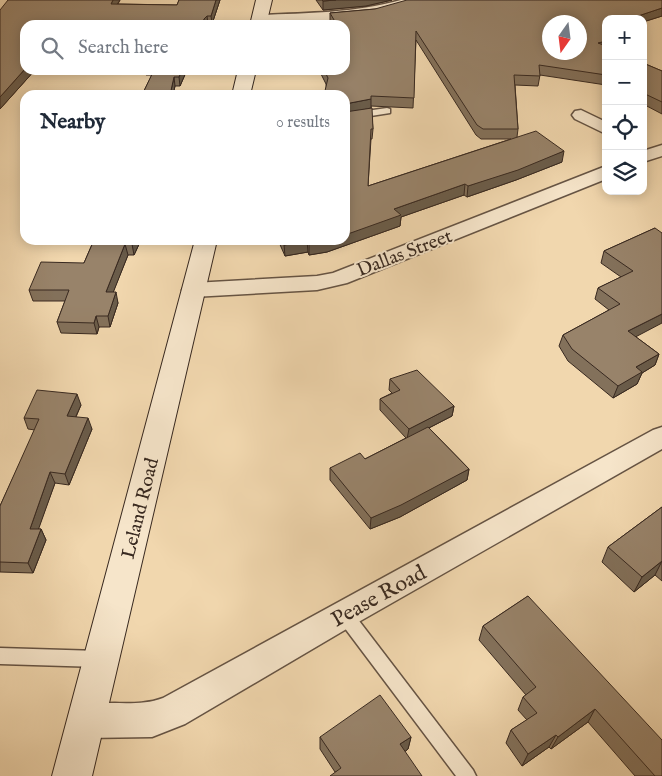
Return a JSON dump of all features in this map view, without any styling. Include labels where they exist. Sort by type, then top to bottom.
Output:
[{"type":"main road","points":[[259,20],[264,0]]},
{"type":"main road","points":[[242,90],[246,75]]},
{"type":"main road","name":"Leland Road","points":[[72,776],[205,245]]},
{"type":"street","points":[[288,20],[374,12],[416,0]]},
{"type":"street","points":[[581,115],[602,127]]},
{"type":"street","name":"Dallas Street","points":[[193,290],[317,283],[339,278],[602,174]]},
{"type":"street","name":"Pease Road","points":[[86,721],[152,720],[173,712],[344,614],[661,438]]},
{"type":"lane","points":[[350,116],[387,111]]},
{"type":"lane","points":[[344,614],[467,776]]},
{"type":"lane","points":[[0,656],[101,659]]},
{"type":"building","points":[[8,0],[113,0],[111,4],[177,5],[179,0],[216,0],[211,16],[207,16],[204,20],[20,20],[20,75],[0,97],[0,10]]},
{"type":"building","points":[[407,0],[662,0],[662,8],[641,15],[602,15],[602,42],[598,43],[602,44],[602,74],[539,65],[540,76],[514,75],[518,129],[483,129],[477,125],[416,31],[414,98],[371,96],[371,99],[350,103],[350,90],[325,90],[328,78],[326,75],[350,75],[350,20],[334,20],[330,13],[375,9]]},
{"type":"building","points":[[647,65],[662,71],[662,102],[647,95]]},
{"type":"building","points":[[152,75],[180,75],[179,77],[174,77],[171,90],[144,90]]},
{"type":"building","points":[[372,108],[373,129],[371,129],[368,186],[536,131],[564,151],[518,170],[468,186],[465,184],[394,209],[401,215],[350,233],[350,111]]},
{"type":"building","points":[[655,228],[662,233],[662,314],[628,331],[659,354],[636,367],[642,372],[618,386],[572,349],[563,335],[620,304],[598,288],[633,271],[604,251]]},
{"type":"building","points":[[92,245],[125,245],[106,292],[116,292],[108,316],[96,316],[94,323],[57,322],[69,290],[29,290],[41,262],[84,263]]},
{"type":"building","points":[[417,370],[454,406],[409,429],[380,399],[400,390],[390,379]]},
{"type":"building","points":[[37,390],[77,394],[67,416],[88,418],[65,474],[50,472],[30,529],[41,529],[28,563],[0,562],[0,506],[39,419],[24,418]]},
{"type":"building","points":[[428,427],[469,469],[401,505],[371,518],[330,468],[360,453],[365,459]]},
{"type":"building","points":[[662,507],[662,561],[642,577],[608,547]]},
{"type":"building","points":[[528,596],[662,740],[662,776],[655,776],[595,709],[558,737],[556,735],[528,754],[511,730],[537,713],[523,697],[536,687],[483,626]]},
{"type":"building","points":[[380,695],[411,737],[400,744],[422,776],[330,776],[341,768],[320,737]]}]
